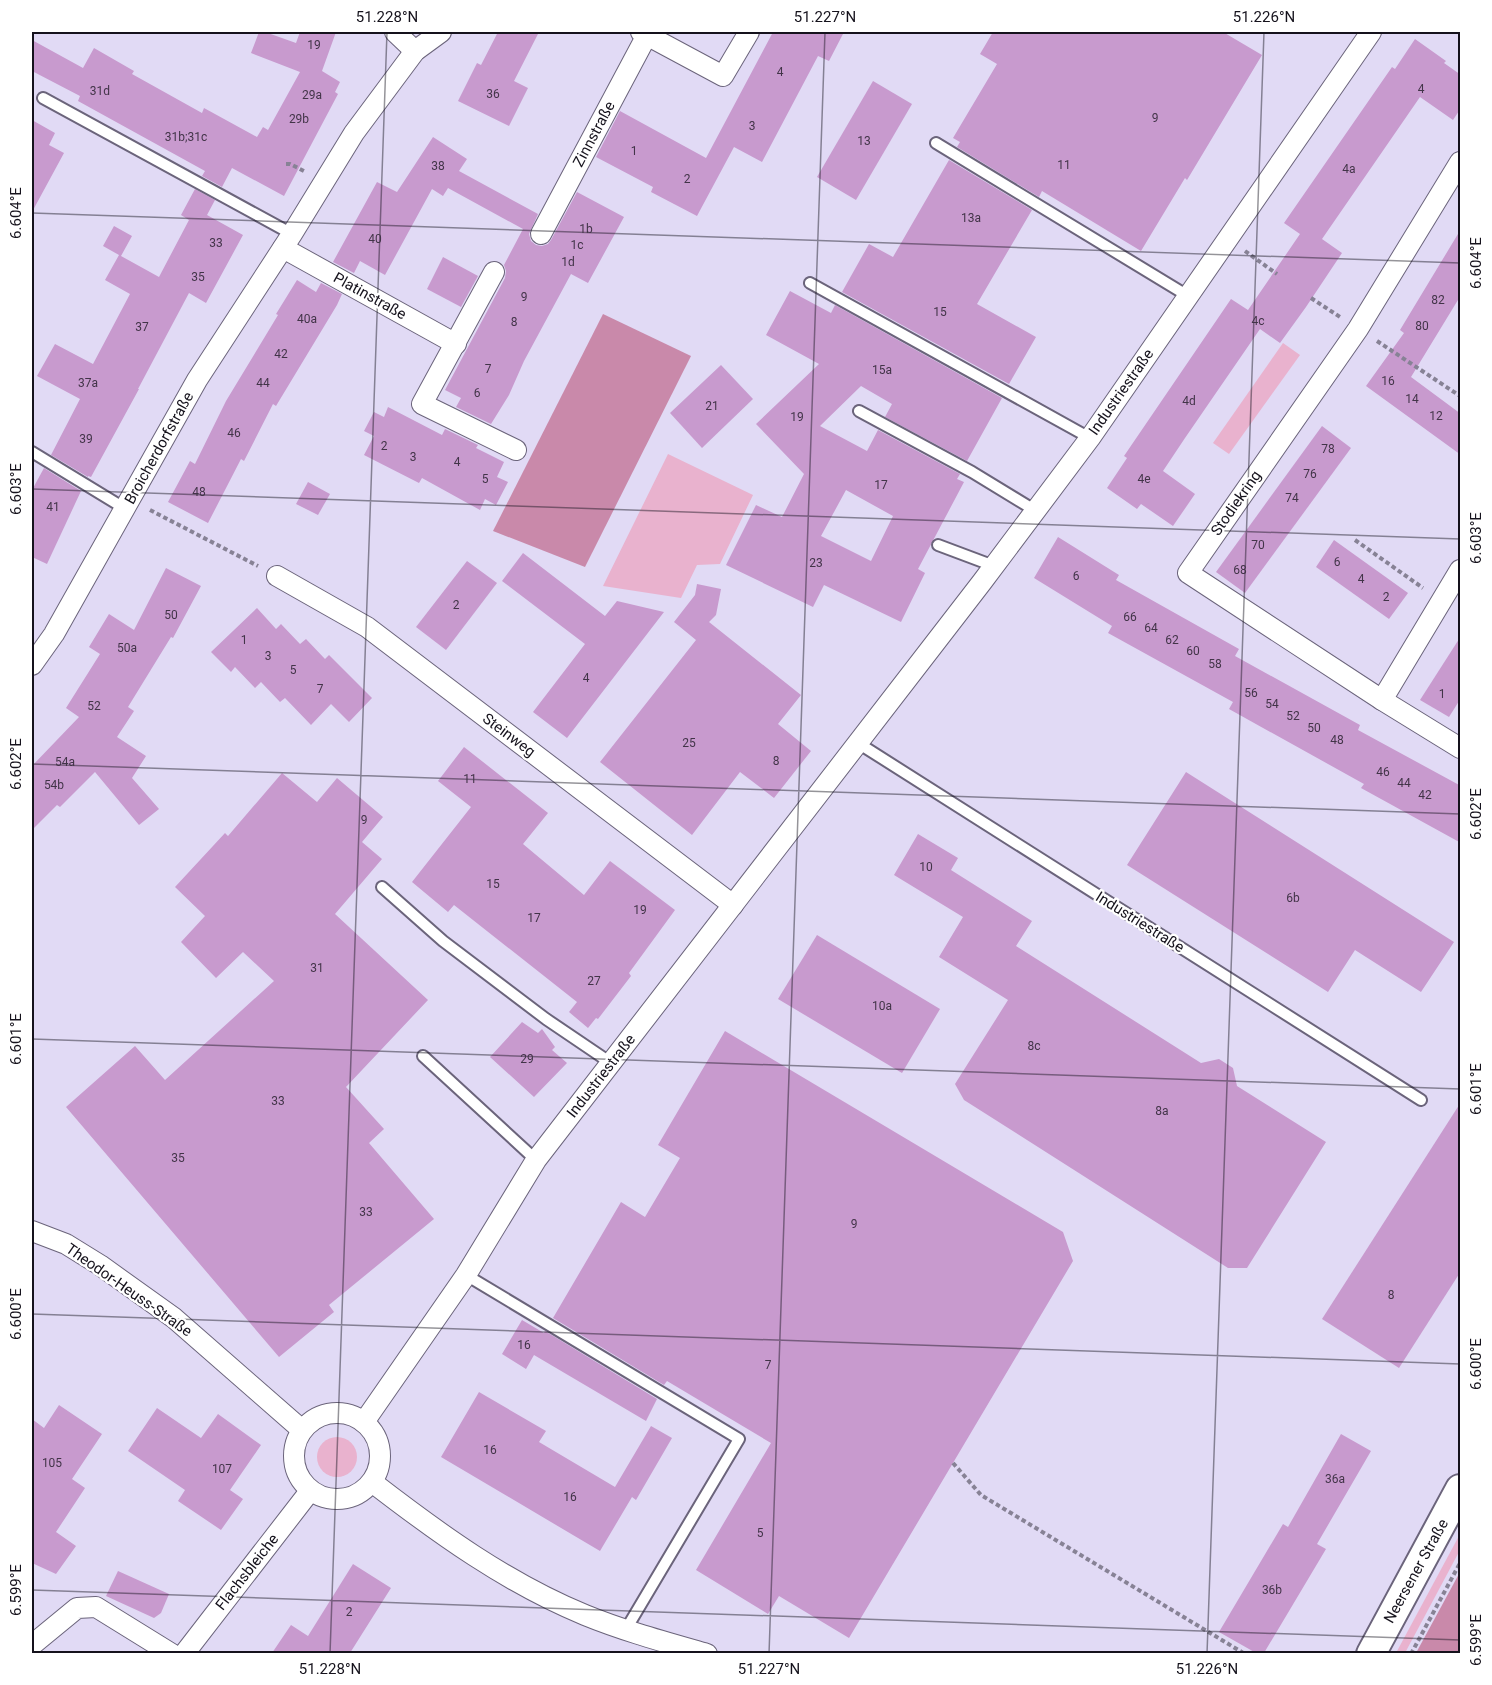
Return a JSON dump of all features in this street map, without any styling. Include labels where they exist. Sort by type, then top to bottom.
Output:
[{"type":"main road","name":"Neersener Straße","points":[[1371,1653],[1461,1489]]},
{"type":"street","points":[[395,32],[415,51]]},
{"type":"street","name":"Broicherdorfstraße","points":[[32,665],[54,634],[197,380],[288,241],[354,133],[415,51],[441,32]]},
{"type":"street","name":"Zinnstraße","points":[[541,234],[644,33],[680,49],[723,76],[749,32]]},
{"type":"street","name":"Industriestraße","points":[[364,1422],[466,1275],[536,1160],[1036,511],[1090,438],[1371,32]]},
{"type":"street","name":"Stodiekring","points":[[1461,162],[1358,329],[1188,573],[1382,700],[1461,748]]},
{"type":"street","name":"Platinstraße","points":[[288,241],[456,344]]},
{"type":"street","points":[[494,272],[422,404],[516,450]]},
{"type":"street","points":[[1382,700],[1461,570]]},
{"type":"street","name":"Steinweg","points":[[277,576],[367,627],[732,905]]},
{"type":"street","name":"Theodor-Heuss-Straße","points":[[32,1231],[66,1244],[100,1265],[174,1318],[302,1430]]},
{"type":"street","points":[[331,1413],[348,1414],[364,1422],[373,1432],[379,1444],[381,1457],[372,1482],[359,1494],[343,1500],[326,1498],[310,1491],[299,1478],[294,1462],[295,1445],[302,1430],[315,1419],[331,1413]]},
{"type":"street","points":[[372,1482],[464,1550],[551,1600],[625,1630],[707,1653]]},
{"type":"street","name":"Flachsbleiche","points":[[184,1653],[310,1491]]},
{"type":"street","points":[[32,1645],[77,1608],[96,1607],[172,1653]]},
{"type":"lane","points":[[43,98],[288,241]]},
{"type":"lane","points":[[936,142],[1188,296]]},
{"type":"lane","points":[[810,283],[1090,438]]},
{"type":"lane","points":[[859,411],[972,472],[1036,511]]},
{"type":"lane","points":[[32,452],[126,504]]},
{"type":"lane","points":[[938,545],[994,566]]},
{"type":"lane","name":"Industriestraße","points":[[858,743],[1421,1100]]},
{"type":"lane","points":[[382,886],[443,941],[546,1019],[611,1063]]},
{"type":"lane","points":[[423,1056],[536,1160]]},
{"type":"lane","points":[[466,1275],[739,1439],[625,1630]]},
{"type":"path","points":[[286,164],[298,168]]},
{"type":"path","points":[[1228,237],[1277,274]]},
{"type":"path","points":[[1311,298],[1461,396]]},
{"type":"path","points":[[126,504],[277,576]]},
{"type":"path","points":[[1355,540],[1442,601]]},
{"type":"path","points":[[953,1463],[981,1495],[1245,1653]]},
{"type":"path","points":[[1411,1653],[1461,1563]]},
{"type":"shaded area","points":[[603,314],[691,356],[585,567],[493,531]]},
{"type":"shaded area","points":[[1283,343],[1300,355],[1229,454],[1213,443]]},
{"type":"shaded area","points":[[668,454],[753,495],[720,564],[697,565],[681,598],[603,586]]},
{"type":"shaded area","points":[[337,1437],[351,1443],[357,1457],[351,1471],[337,1477],[323,1471],[317,1457],[323,1443]]},
{"type":"shaded area","points":[[1460,1534],[1460,1550],[1405,1653],[1396,1653]]},
{"type":"shaded area","points":[[1460,1572],[1460,1653],[1416,1653]]},
{"type":"building","points":[[259,32],[296,43],[300,32],[336,32],[322,71],[340,82],[335,92],[338,94],[284,196],[232,168],[222,187],[202,176],[205,171],[78,101],[80,96],[32,71],[32,40],[83,68],[94,48],[134,71],[132,74],[202,113],[204,108],[257,137],[263,127],[268,130],[300,72],[251,53]]},
{"type":"building","points":[[498,32],[539,32],[514,81],[528,88],[509,126],[458,101],[477,63],[481,65]]},
{"type":"building","points":[[773,32],[844,32],[829,61],[818,56],[762,162],[734,147],[697,216],[651,192],[653,187],[596,157],[620,111],[706,158]]},
{"type":"building","points":[[993,32],[1223,32],[1262,55],[1187,180],[1185,178],[1141,251],[1042,191],[1039,197],[957,147],[960,142],[953,138],[997,64],[980,54]]},
{"type":"building","points":[[1415,39],[1461,75],[1461,108],[1453,120],[1420,97],[1322,239],[1342,253],[1306,307],[1280,343],[1260,329],[1163,471],[1195,494],[1173,526],[1141,504],[1137,509],[1107,488],[1127,458],[1124,456],[1231,299],[1248,310],[1300,234],[1284,223],[1392,67],[1395,69]]},
{"type":"building","points":[[873,81],[912,104],[856,200],[817,177]]},
{"type":"building","points":[[32,120],[55,133],[49,145],[64,153],[32,212]]},
{"type":"building","points":[[433,137],[467,159],[459,171],[538,214],[529,234],[531,241],[536,245],[548,244],[577,192],[624,217],[588,283],[571,274],[524,361],[509,395],[491,424],[456,407],[461,398],[445,390],[505,278],[504,265],[523,229],[448,188],[443,196],[432,189],[385,275],[360,261],[354,273],[333,262],[377,182],[397,192]]},
{"type":"building","points":[[949,160],[1032,210],[977,304],[1036,337],[1009,384],[842,292],[869,244],[893,257]]},
{"type":"building","points":[[195,189],[215,200],[207,215],[243,235],[206,303],[189,293],[91,477],[88,477],[51,455],[80,399],[37,376],[55,344],[93,364],[130,294],[105,280],[119,255],[103,246],[114,226],[132,236],[121,256],[159,277],[189,220],[181,215]]},
{"type":"building","points":[[1461,229],[1461,295],[1411,377],[1461,414],[1461,455],[1366,386],[1404,333],[1400,330]]},
{"type":"building","points":[[443,257],[478,276],[461,307],[427,289]]},
{"type":"building","points":[[297,280],[316,292],[321,283],[342,294],[276,406],[273,404],[244,461],[241,459],[208,523],[168,502],[190,461],[195,464],[226,401]]},
{"type":"building","points":[[790,291],[831,313],[835,305],[1002,398],[967,461],[885,417],[892,404],[861,386],[820,426],[867,451],[878,430],[960,474],[957,479],[964,482],[918,569],[925,573],[901,622],[824,585],[813,607],[726,565],[756,505],[782,517],[804,474],[756,424],[819,364],[766,335]],"holes":[[[846,490],[893,516],[871,561],[821,536]]]},
{"type":"building","points":[[721,365],[753,399],[702,448],[670,413]]},
{"type":"building","points":[[388,407],[442,435],[445,429],[478,445],[476,448],[504,462],[497,477],[508,482],[496,505],[485,499],[480,510],[422,478],[419,483],[364,455],[374,436],[364,431],[374,412],[384,417]]},
{"type":"building","points":[[1322,426],[1351,448],[1245,593],[1216,572]]},
{"type":"building","points":[[44,468],[81,491],[47,564],[32,557],[32,490]]},
{"type":"building","points":[[308,482],[330,494],[318,515],[296,504]]},
{"type":"building","points":[[1058,537],[1119,575],[1116,580],[1239,649],[1235,656],[1360,725],[1358,730],[1461,786],[1461,843],[1361,788],[1364,784],[1229,709],[1233,702],[1108,633],[1112,626],[1034,578]]},
{"type":"building","points":[[1334,540],[1408,593],[1389,619],[1316,567]]},
{"type":"building","points":[[523,553],[605,616],[617,601],[664,612],[567,738],[533,712],[585,644],[502,581]]},
{"type":"building","points":[[467,561],[497,583],[446,650],[416,627]]},
{"type":"building","points":[[166,568],[201,586],[173,638],[171,637],[128,707],[134,711],[117,737],[146,756],[132,778],[159,809],[139,825],[95,772],[60,807],[57,805],[32,830],[32,766],[79,717],[66,708],[100,654],[89,647],[109,614],[134,630]]},
{"type":"building","points":[[697,584],[721,589],[716,615],[709,622],[801,695],[778,724],[811,751],[774,798],[740,772],[692,835],[600,762],[696,640],[674,622],[695,595]]},
{"type":"building","points":[[257,608],[276,629],[281,624],[300,644],[306,639],[325,659],[329,655],[372,698],[349,722],[331,704],[311,725],[285,698],[280,702],[261,682],[255,688],[235,667],[231,672],[211,652]]},
{"type":"building","points":[[1461,636],[1461,698],[1449,717],[1420,700]]},
{"type":"building","points":[[464,747],[548,813],[523,844],[584,895],[610,861],[675,910],[629,973],[631,976],[598,1019],[596,1018],[588,1028],[569,1012],[577,1002],[454,905],[448,912],[412,882],[471,807],[438,781]]},
{"type":"building","points":[[1186,772],[1454,942],[1421,992],[1355,950],[1328,992],[1127,865]]},
{"type":"building","points":[[282,773],[317,802],[337,778],[383,817],[362,842],[382,859],[335,914],[428,1000],[346,1087],[384,1129],[369,1143],[434,1219],[329,1305],[334,1312],[279,1357],[66,1107],[135,1046],[165,1080],[274,981],[243,952],[216,978],[181,942],[205,916],[175,887],[225,833],[228,836]]},
{"type":"building","points":[[918,834],[958,858],[951,870],[1032,921],[1016,946],[1201,1063],[1219,1059],[1233,1068],[1237,1086],[1326,1142],[1247,1268],[1228,1268],[964,1100],[955,1084],[1008,1000],[939,957],[963,917],[894,875]]},
{"type":"building","points":[[817,935],[940,1009],[902,1073],[778,999]]},
{"type":"building","points":[[522,1022],[538,1033],[542,1029],[555,1047],[552,1050],[567,1063],[534,1097],[490,1057]]},
{"type":"building","points":[[725,1031],[1063,1232],[1073,1261],[849,1638],[779,1596],[768,1614],[696,1570],[771,1443],[667,1381],[664,1385],[553,1318],[621,1202],[645,1217],[680,1158],[658,1145]]},
{"type":"building","points":[[1461,1102],[1461,1271],[1399,1368],[1322,1319]]},
{"type":"building","points":[[522,1320],[544,1333],[545,1331],[657,1399],[646,1421],[534,1355],[526,1369],[502,1354]]},
{"type":"building","points":[[479,1392],[546,1431],[539,1442],[615,1487],[651,1426],[672,1438],[636,1500],[632,1497],[600,1551],[441,1457]]},
{"type":"building","points":[[59,1405],[102,1434],[72,1479],[85,1488],[56,1532],[76,1546],[56,1574],[32,1563],[32,1419],[44,1428]]},
{"type":"building","points":[[157,1408],[201,1438],[218,1414],[261,1445],[230,1490],[243,1499],[221,1530],[178,1501],[185,1490],[128,1451]]},
{"type":"building","points":[[1341,1434],[1371,1451],[1317,1544],[1326,1549],[1264,1653],[1256,1653],[1219,1632],[1283,1524],[1288,1527]]},
{"type":"building","points":[[353,1564],[391,1588],[350,1653],[272,1653],[291,1625],[308,1636]]},
{"type":"building","points":[[118,1571],[169,1594],[161,1613],[154,1618],[106,1596]]}]
